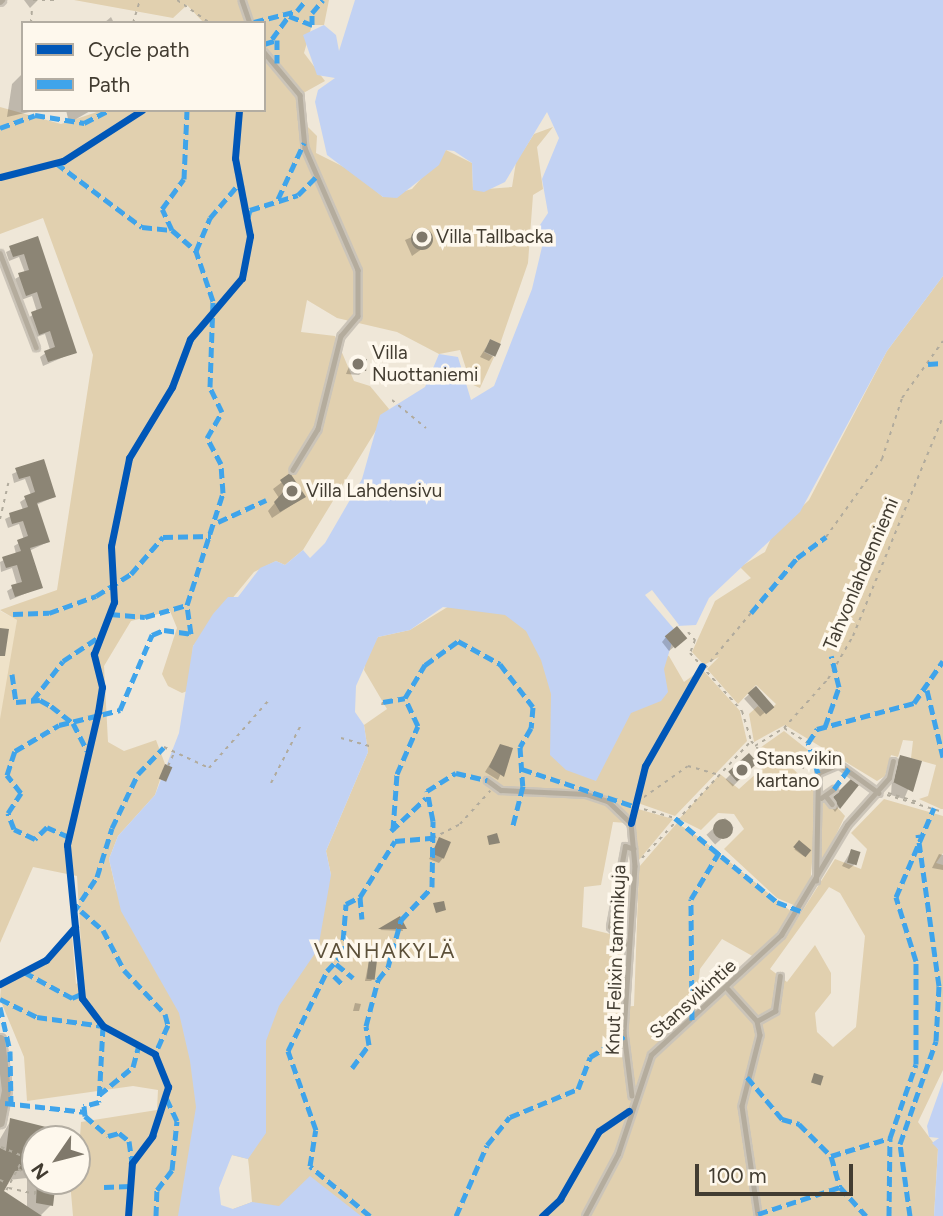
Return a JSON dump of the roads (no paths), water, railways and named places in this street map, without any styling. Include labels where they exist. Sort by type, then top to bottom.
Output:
[{"type":"street","points":[[0,1040],[6,1090],[0,1122]]},
{"type":"lane","points":[[242,0],[249,21]]},
{"type":"lane","points":[[266,54],[300,95],[305,148],[358,271],[358,316],[341,336],[318,429],[292,470]]},
{"type":"lane","points":[[0,253],[36,347]]},
{"type":"lane","points":[[816,883],[824,797],[818,773],[839,764],[881,793],[893,761]]},
{"type":"lane","name":"Knut Felixin tammikuja","points":[[487,780],[493,788],[586,794],[608,800],[631,823],[635,866],[627,945],[624,1032],[632,1098]]},
{"type":"lane","points":[[824,797],[834,789]]},
{"type":"lane","name":"Stansvikintie","points":[[585,1216],[618,1154],[632,1098],[651,1055],[759,959],[816,883],[847,825],[881,793]]},
{"type":"lane","points":[[824,797],[832,803]]},
{"type":"lane","points":[[627,945],[610,927],[625,846],[634,849]]},
{"type":"lane","points":[[757,1021],[775,1011],[780,976]]},
{"type":"lane","points":[[727,989],[757,1021]]},
{"type":"lane","points":[[757,1021],[742,1105],[758,1214]]},
{"type":"water","points":[[355,0],[943,0],[943,276],[887,351],[800,512],[709,598],[696,625],[677,626],[664,669],[668,692],[661,701],[631,713],[596,781],[566,770],[550,755],[551,694],[541,660],[526,631],[505,615],[443,607],[410,630],[378,637],[356,686],[355,712],[364,725],[368,752],[326,851],[331,875],[318,949],[279,1006],[266,1041],[266,1133],[248,1159],[232,1155],[219,1188],[221,1205],[233,1209],[252,1202],[279,1206],[310,1176],[361,1216],[178,1216],[196,1107],[190,1061],[179,1013],[121,911],[109,859],[118,836],[155,795],[179,733],[193,646],[213,614],[228,597],[238,597],[260,568],[276,561],[285,565],[303,550],[310,558],[325,543],[362,479],[380,415],[425,387],[439,354],[458,357],[471,400],[494,386],[532,289],[542,247],[538,228],[548,213],[542,179],[559,138],[547,112],[505,182],[484,192],[473,190],[472,163],[454,151],[446,150],[439,165],[397,198],[383,197],[327,155],[315,102],[318,90],[335,78],[317,75],[303,35],[324,25],[336,35],[339,51]]},
{"type":"water","points":[[943,1081],[943,1216],[934,1216],[938,1149],[932,1143],[939,1138],[929,1137],[927,1126]]},
{"type":"place","name":"Villa Tallbacka","points":[[422,237]]},
{"type":"place","name":"Villa Nuottaniemi","points":[[358,364]]},
{"type":"place","name":"Villa Lahdensivu","points":[[292,491]]},
{"type":"place","name":"Stansvikin kartano","points":[[742,770]]},
{"type":"district","name":"VANHAKYLÄ","points":[[385,951]]}]
